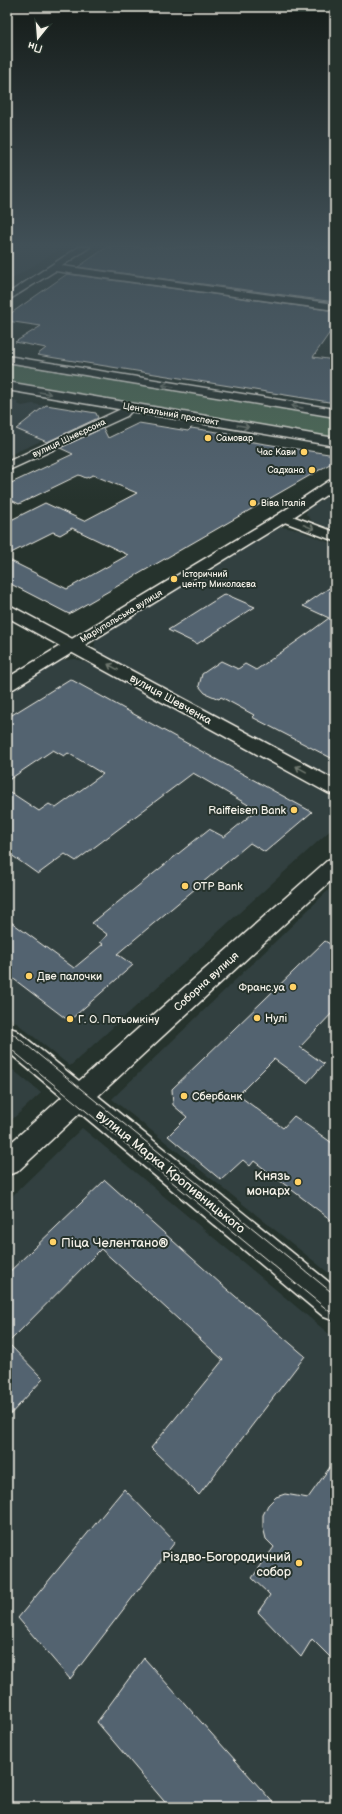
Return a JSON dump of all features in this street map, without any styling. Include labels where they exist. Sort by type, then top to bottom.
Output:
[{"type":"street","points":[[7,359],[335,414]]},
{"type":"street","name":"Центральний проспект","points":[[7,386],[335,442]]},
{"type":"street","name":"вулиця Шнеєрсона","points":[[7,467],[123,414],[129,407]]},
{"type":"street","name":"Маріупольська вулиця","points":[[7,685],[284,517],[335,483]]},
{"type":"street","points":[[284,517],[335,537]]},
{"type":"street","name":"вулиця Шевченка","points":[[7,610],[335,788]]},
{"type":"street","name":"Соборна вулиця","points":[[7,1163],[335,865]]},
{"type":"street","name":"вулиця Марка Кропивницького","points":[[7,1038],[335,1306]]},
{"type":"shaded area","points":[[7,399],[18,401],[17,404],[22,406],[33,404],[45,406],[14,429],[50,437],[7,456]]},
{"type":"shaded area","points":[[335,492],[335,530],[312,521],[306,514],[308,509]]},
{"type":"shaded area","points":[[282,527],[298,530],[335,545],[335,782],[99,654],[94,647],[96,639],[101,635],[275,528]]},
{"type":"shaded area","points":[[76,659],[90,664],[335,799],[335,826],[70,1066],[7,1015],[7,691],[48,666],[63,660]]},
{"type":"shaded area","points":[[335,884],[335,1278],[112,1099]]},
{"type":"shaded area","points":[[7,1065],[41,1093],[7,1124]]},
{"type":"shaded area","points":[[82,1128],[335,1339],[335,1807],[7,1807],[7,1201]]},
{"type":"green space","points":[[7,363],[335,417],[335,438],[7,383]]},
{"type":"building","points":[[32,332],[330,332],[313,357],[335,360],[335,403],[37,355],[46,348],[15,342]]},
{"type":"building","points":[[46,405],[96,413],[98,418],[47,442],[16,429]]},
{"type":"building","points":[[139,423],[188,431],[191,428],[231,434],[228,438],[335,455],[335,461],[69,614],[7,582],[7,559],[67,589],[128,555],[72,528],[60,535],[53,532],[7,555],[7,522],[45,503],[84,521],[137,493],[93,475],[86,478],[79,475],[19,504],[7,498],[7,485],[73,454],[60,448],[103,428],[108,438]]},
{"type":"building","points":[[335,584],[335,760],[252,717],[254,715],[221,697],[219,699],[205,693],[199,686],[202,674],[221,661],[238,669],[245,664],[256,670],[329,618],[303,606]]},
{"type":"building","points":[[225,594],[255,607],[197,644],[168,630]]},
{"type":"building","points":[[70,679],[312,812],[265,852],[250,843],[117,954],[133,965],[69,1021],[7,974],[7,919],[74,968],[103,944],[100,942],[108,935],[92,923],[209,829],[224,837],[257,810],[193,773],[76,861],[65,854],[38,874],[7,852],[7,790],[39,811],[49,804],[56,808],[103,774],[68,753],[64,756],[53,750],[7,781],[7,718]]},
{"type":"building","points":[[325,941],[335,947],[335,1010],[300,1047],[324,1064],[307,1083],[274,1059],[238,1095],[283,1128],[294,1116],[335,1145],[335,1223],[254,1161],[250,1166],[243,1160],[221,1180],[168,1136],[187,1117],[173,1105],[172,1089]]},
{"type":"building","points":[[105,1180],[221,1284],[305,1356],[199,1495],[151,1448],[223,1360],[101,1249],[8,1343],[43,1379],[7,1418],[7,1274]]},
{"type":"building","name":"Різдво-Богородичний собор","points":[[335,1460],[335,1662],[312,1639],[301,1657],[258,1612],[270,1595],[252,1578],[274,1547],[266,1539],[263,1527],[263,1515],[268,1505],[276,1497],[285,1494],[308,1498]]},
{"type":"building","points":[[124,1489],[175,1542],[70,1679],[18,1618]]},
{"type":"building","points":[[144,1658],[277,1807],[169,1807],[97,1722]]},
{"type":"tram line","points":[[7,1029],[335,1295]]},
{"type":"tram line","points":[[7,1046],[335,1316]]},
{"type":"place","name":"Самовар","points":[[208,438]]},
{"type":"place","name":"Час Кави","points":[[304,452]]},
{"type":"place","name":"Садхана","points":[[312,470]]},
{"type":"place","name":"Віва Італія","points":[[253,503]]},
{"type":"place","name":"Історичний центр Миколаєва","points":[[174,579]]},
{"type":"place","name":"Raiffeisen Bank","points":[[294,810]]},
{"type":"place","name":"OTP Bank","points":[[185,886]]},
{"type":"place","name":"Две палочки","points":[[29,976]]},
{"type":"place","name":"Франс.уа","points":[[293,987]]},
{"type":"place","name":"Нулі","points":[[257,1018]]},
{"type":"place","name":"Г. О. Потьомкіну","points":[[70,1019]]},
{"type":"place","name":"Сбербанк","points":[[184,1096]]},
{"type":"place","name":"Князь монарх","points":[[298,1182]]},
{"type":"place","name":"Піца Челентано®","points":[[53,1242]]},
{"type":"place","name":"Різдво-Богородичний собор","points":[[299,1563]]}]
